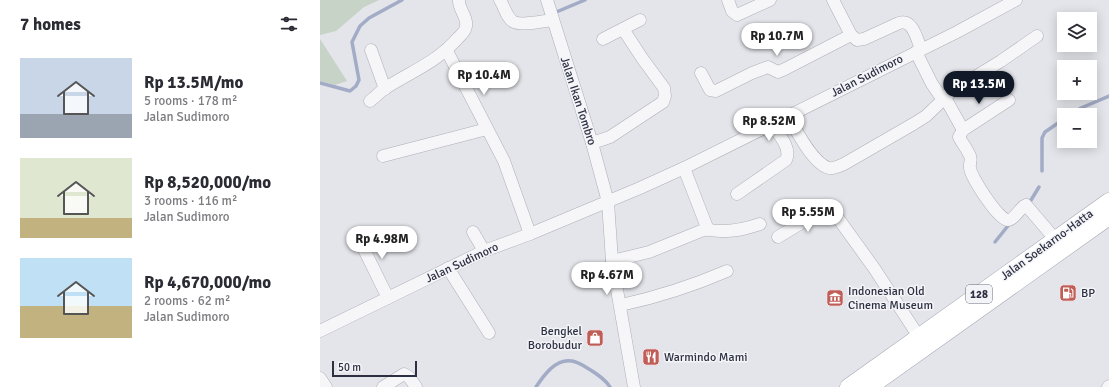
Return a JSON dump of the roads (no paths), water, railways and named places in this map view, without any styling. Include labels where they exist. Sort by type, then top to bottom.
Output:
[{"type":"main road","name":"Jalan Soekarno-Hatta","points":[[848,387],[1109,201]]},
{"type":"main road","name":"Jalan Soekarno-Hatta","points":[[870,387],[1109,217]]},
{"type":"street","points":[[370,101],[385,89],[446,51],[466,27],[467,23],[459,4],[459,0]]},
{"type":"street","points":[[500,0],[509,17],[514,22],[523,24],[553,20]]},
{"type":"street","name":"Jalan Ikan Tombro","points":[[547,0],[592,143],[608,202]]},
{"type":"street","points":[[728,0],[732,11],[737,15],[770,0]]},
{"type":"street","points":[[833,0],[851,35],[857,40],[861,40],[899,23],[905,22],[911,25],[932,84],[948,103],[963,130]]},
{"type":"street","name":"Jalan Sudimoro","points":[[320,331],[484,251],[608,202],[684,168],[1016,0]]},
{"type":"street","points":[[604,39],[640,20]]},
{"type":"street","points":[[592,143],[610,137],[663,102],[665,98],[664,88],[623,29]]},
{"type":"street","points":[[701,73],[710,90],[716,91],[752,73],[768,67],[777,71],[785,69],[851,35]]},
{"type":"street","points":[[788,116],[818,162],[829,168],[835,168],[926,116],[958,87],[1002,61],[1037,36]]},
{"type":"street","points":[[371,50],[385,89]]},
{"type":"street","points":[[446,51],[502,157],[530,234]]},
{"type":"street","points":[[1010,100],[963,130],[959,137],[971,157],[970,168],[979,187],[991,205],[1003,218],[1009,220],[1024,206],[1028,206],[1056,240]]},
{"type":"street","points":[[737,194],[786,160],[788,157],[788,149],[772,124]]},
{"type":"street","points":[[383,156],[487,129]]},
{"type":"street","points":[[684,168],[708,230]]},
{"type":"street","points":[[608,202],[612,261],[634,387]]},
{"type":"street","points":[[778,237],[824,209],[830,207],[874,268],[919,336]]},
{"type":"street","points":[[612,261],[649,252],[708,230],[712,232],[731,231],[746,229],[760,224]]},
{"type":"street","points":[[473,232],[484,251]]},
{"type":"street","points":[[356,233],[388,298]]},
{"type":"street","points":[[448,268],[489,333]]},
{"type":"street","points":[[621,306],[656,298],[727,271]]},
{"type":"street","points":[[383,387],[404,374],[409,377],[416,387]]},
{"type":"street","points":[[320,378],[326,387]]},
{"type":"waterway","points":[[320,83],[350,91],[356,86],[359,80],[352,42],[360,26],[369,18],[402,0]]},
{"type":"waterway","points":[[554,13],[585,0]]},
{"type":"waterway","points":[[1081,108],[1109,96]]},
{"type":"waterway","points":[[1042,171],[1042,138],[1045,132],[1057,124]]},
{"type":"waterway","points":[[1028,205],[1039,187]]},
{"type":"waterway","points":[[995,242],[1011,222]]},
{"type":"waterway","points":[[536,387],[551,368],[561,362],[566,361],[579,363],[601,377],[610,387]]},
{"type":"place","name":"BP","points":[[1068,293]]},
{"type":"place","name":"Indonesian Old Cinema Museum","points":[[835,298]]},
{"type":"place","name":"Bengkel Borobudur","points":[[595,338]]},
{"type":"place","name":"Warmindo Mami","points":[[651,357]]}]
